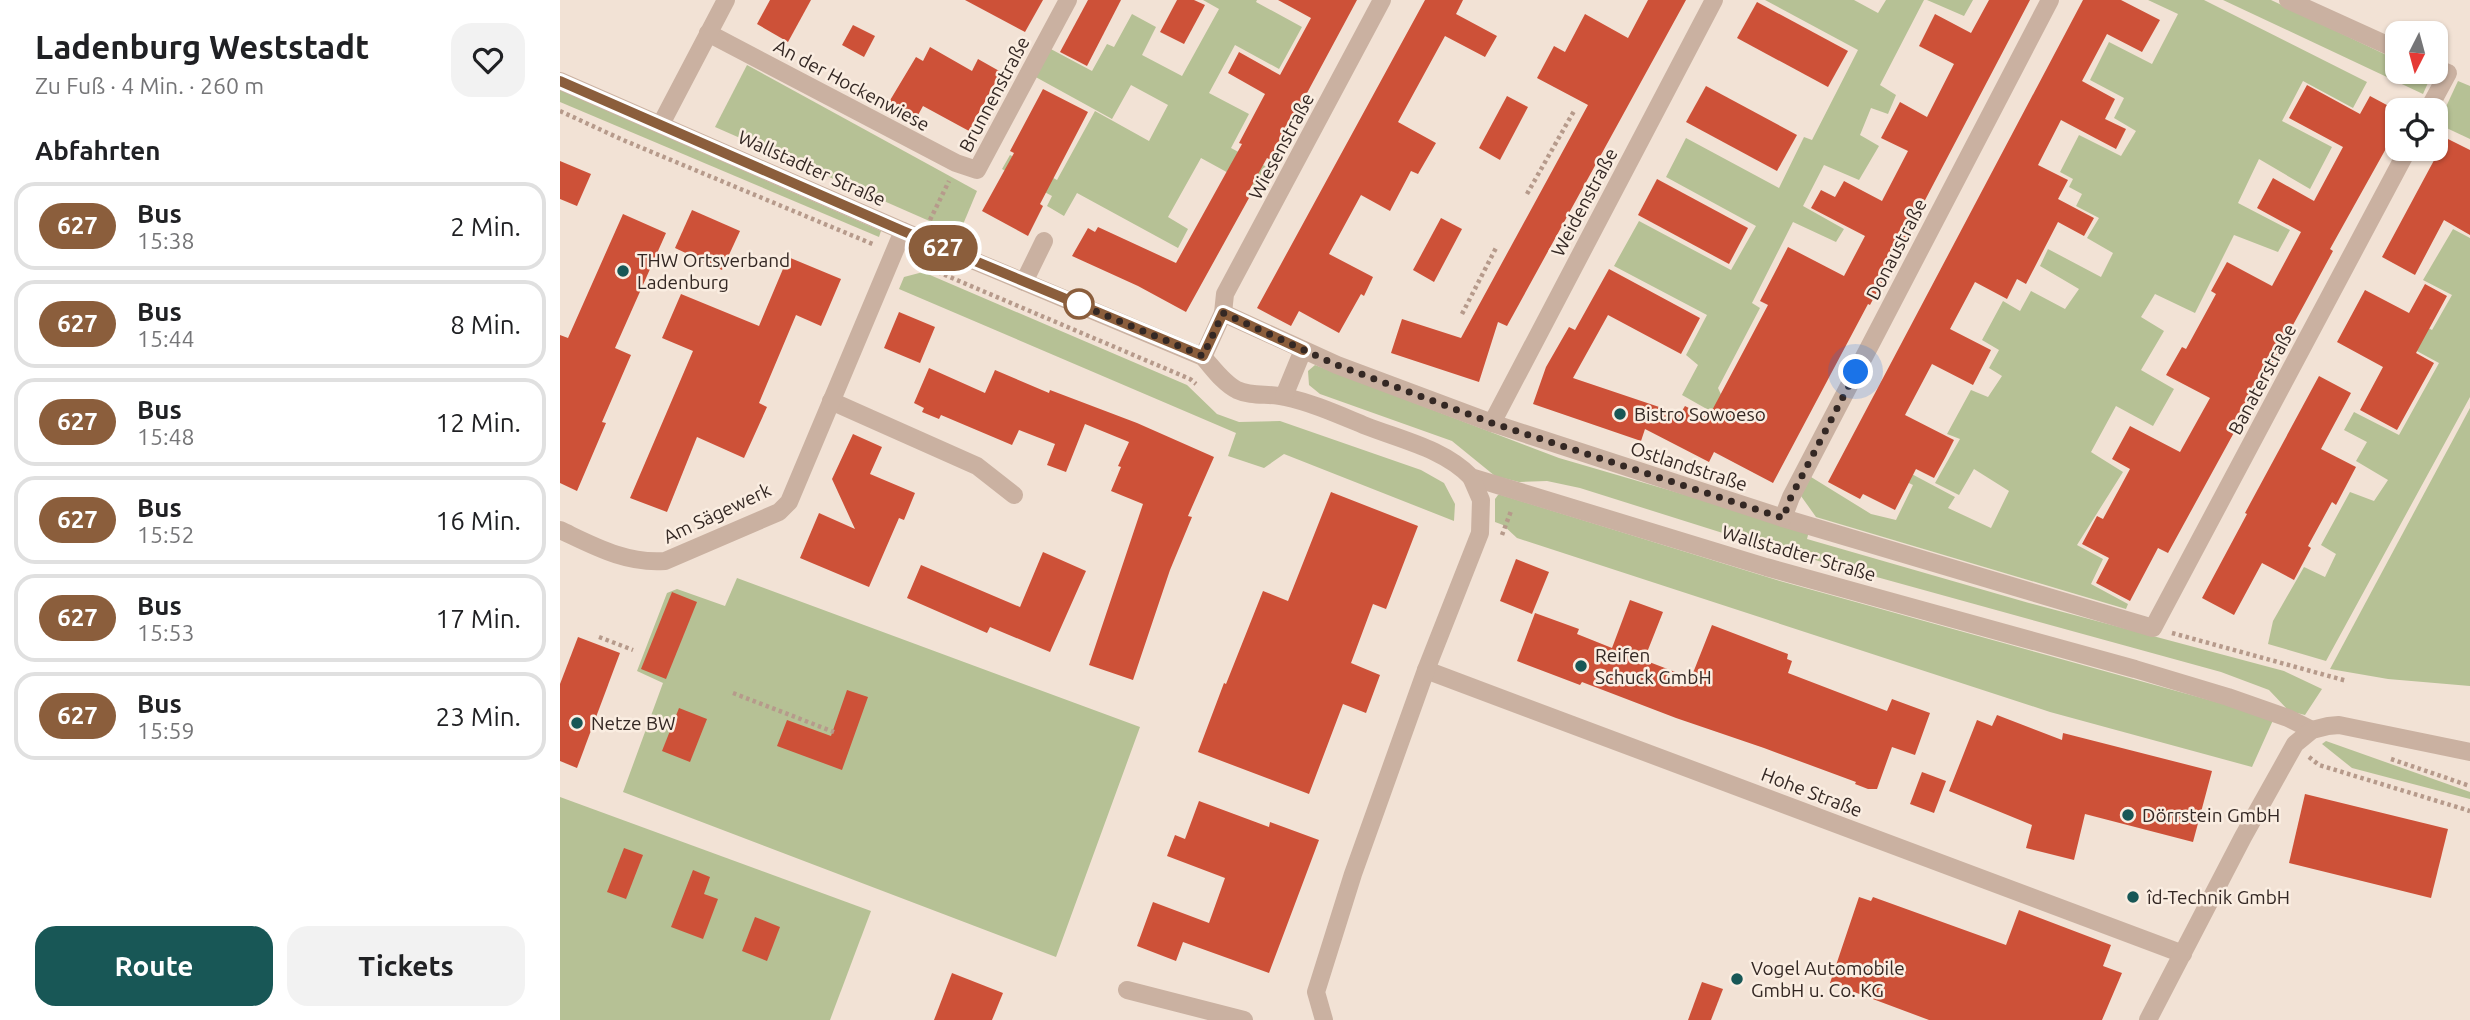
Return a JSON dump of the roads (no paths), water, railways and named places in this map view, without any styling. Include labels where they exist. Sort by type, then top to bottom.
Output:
[{"type":"street","points":[[661,124],[726,0]]},
{"type":"street","name":"Brunnenstraße","points":[[978,170],[1068,0]]},
{"type":"street","name":"Wiesenstraße","points":[[1203,356],[1223,313],[1226,294],[1382,0]]},
{"type":"street","name":"Weidenstraße","points":[[1492,423],[1713,0]]},
{"type":"street","name":"Donaustraße","points":[[1783,518],[1791,497],[2050,0]]},
{"type":"street","points":[[2288,0],[2385,44]]},
{"type":"street","name":"An der Hockenwiese","points":[[709,33],[956,163],[978,170]]},
{"type":"street","name":"Wallstadter Straße","points":[[560,81],[903,231],[1203,356],[1225,382],[1238,391],[1251,395],[1284,396],[1321,408],[1439,454],[1460,466],[1471,477],[1766,567],[2162,677],[2254,706],[2312,730]]},
{"type":"street","name":"Banaterstraße","points":[[2153,628],[2402,161]]},
{"type":"street","name":"Am Sägewerk","points":[[560,530],[628,559],[665,561],[779,512],[789,502],[903,231]]},
{"type":"street","points":[[1024,282],[1044,241]]},
{"type":"street","name":"Ostlandstraße","points":[[1223,313],[1303,350],[1492,423],[1783,518],[2153,628]]},
{"type":"street","points":[[1284,396],[1303,350]]},
{"type":"street","points":[[831,401],[978,466],[1014,495]]},
{"type":"street","points":[[1323,1020],[1316,992],[1353,874],[1426,670],[1480,533],[1481,500],[1471,477]]},
{"type":"street","name":"Hohe Straße","points":[[1426,670],[2183,954]]},
{"type":"street","points":[[2148,1020],[2243,837],[2295,744],[2312,730],[2339,726],[2470,752]]},
{"type":"street","points":[[1127,990],[1244,1020]]},
{"type":"place","name":"THW Ortsverband Ladenburg","points":[[623,271]]},
{"type":"place","name":"Bistro Sowoeso","points":[[1620,414]]},
{"type":"place","name":"Reifen Schuck GmbH","points":[[1581,666]]},
{"type":"place","name":"Netze BW","points":[[577,723]]},
{"type":"place","name":"Dörrstein GmbH","points":[[2128,815]]},
{"type":"place","name":"îd-Technik GmbH","points":[[2133,897]]},
{"type":"place","name":"Vogel Automobile GmbH u. Co. KG","points":[[1737,979]]}]
